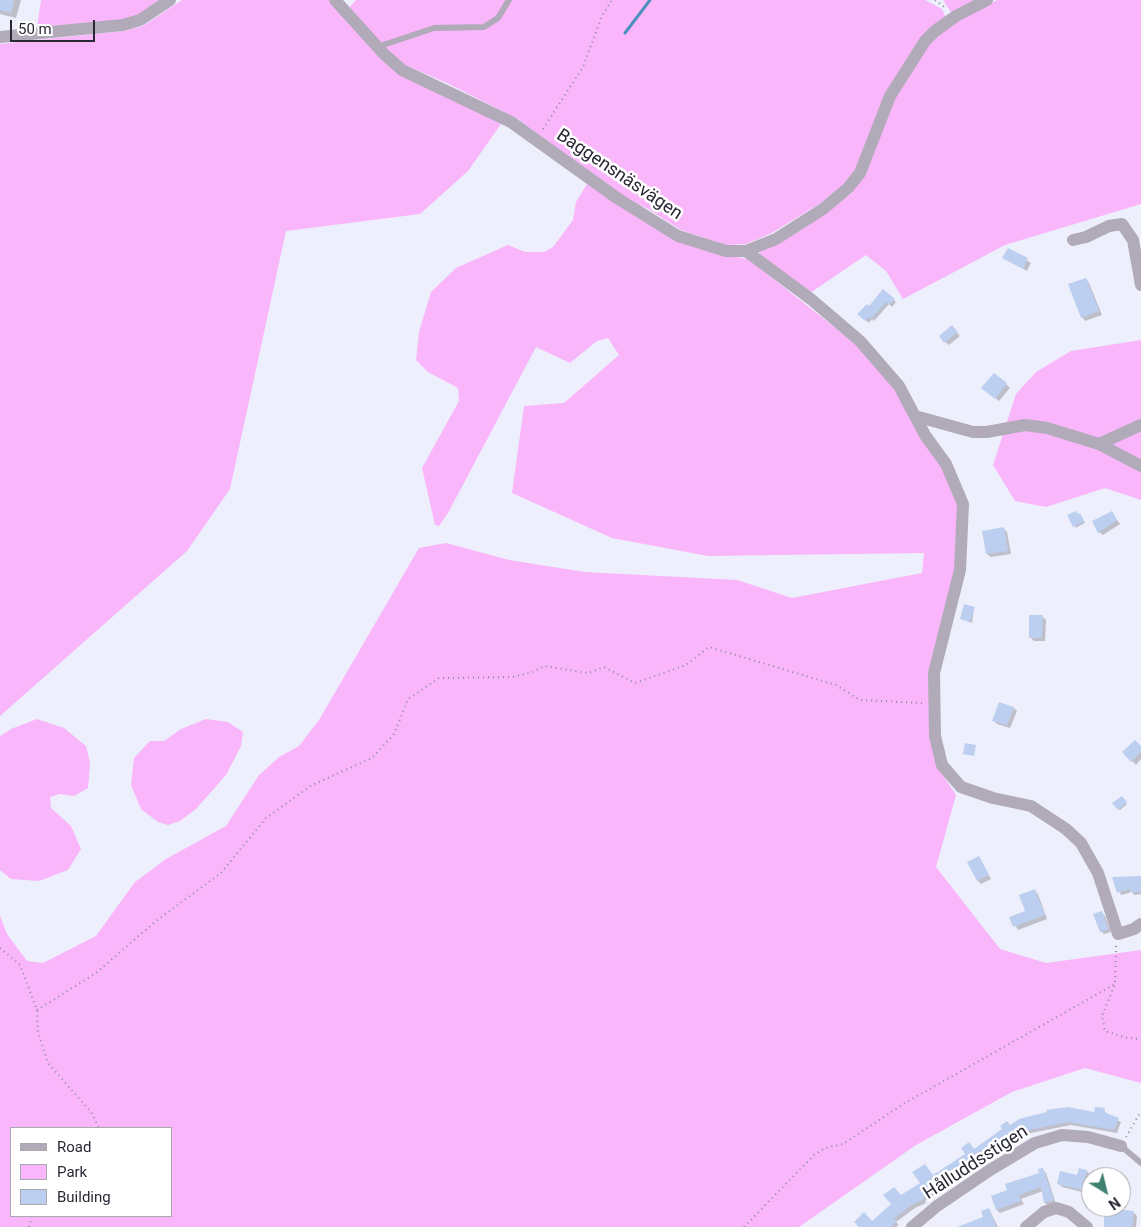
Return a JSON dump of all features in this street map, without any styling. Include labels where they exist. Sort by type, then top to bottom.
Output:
[{"type":"street","points":[[0,37],[123,25],[140,20],[170,0]]},
{"type":"street","name":"Baggensnäsvägen","points":[[335,0],[402,70],[511,122],[617,198],[678,236],[726,251],[746,252],[776,239],[823,209],[848,188],[860,173],[890,96],[925,41],[949,21],[987,0]]},
{"type":"street","points":[[1073,240],[1086,237],[1109,226],[1122,224],[1133,240],[1141,285]]},
{"type":"street","points":[[746,252],[812,300],[860,341],[899,386],[915,416],[946,464],[963,504],[960,570],[934,673],[935,736],[942,765],[961,787],[1031,806],[1066,829],[1081,843],[1098,873],[1118,934],[1134,929],[1141,924]]},
{"type":"street","points":[[915,416],[973,432],[987,432],[1025,425],[1047,428],[1099,444],[1141,466]]},
{"type":"street","points":[[1099,444],[1141,425]]},
{"type":"street","name":"Hålluddsstigen","points":[[912,1227],[968,1185],[1035,1143],[1062,1135],[1088,1137],[1121,1146]]},
{"type":"street","points":[[1026,1227],[1044,1212],[1056,1208],[1069,1212],[1087,1227]]},
{"type":"lane","points":[[377,46],[434,28],[484,27],[498,18],[509,0]]},
{"type":"lane","points":[[1121,1146],[1141,1163]]},
{"type":"path","points":[[536,140],[583,66],[602,16],[612,0]]},
{"type":"path","points":[[37,1010],[96,973],[156,921],[221,873],[266,818],[312,785],[372,758],[394,734],[408,699],[439,678],[513,677],[533,672],[544,666],[588,673],[604,667],[636,683],[686,664],[709,647],[836,685],[860,700],[935,705]]},
{"type":"path","points":[[1118,934],[1115,984],[1102,1016],[1105,1030],[1126,1038],[1141,1039]]},
{"type":"path","points":[[0,948],[20,965],[37,1010],[38,1032],[48,1063],[91,1112],[98,1127]]},
{"type":"path","points":[[744,1227],[814,1155],[825,1148],[843,1144],[905,1102],[1115,984]]},
{"type":"path","points":[[1121,1146],[1141,1111]]},
{"type":"green space","points":[[41,0],[162,0],[136,16],[120,21],[37,27]]},
{"type":"green space","points":[[182,0],[329,0],[380,58],[501,124],[468,171],[420,214],[286,231],[230,489],[187,551],[0,716],[0,44],[124,31],[143,26]]},
{"type":"green space","points":[[356,0],[925,0],[942,9],[946,18],[933,26],[855,172],[844,185],[821,203],[772,233],[746,244],[726,245],[681,230],[648,209],[619,195],[518,119],[447,83],[405,65],[387,50],[349,8]]},
{"type":"green space","points":[[943,0],[979,0],[952,14]]},
{"type":"green space","points":[[997,0],[1141,0],[1141,204],[1005,245],[903,299],[886,271],[866,255],[810,293],[759,255],[761,249],[852,193],[894,99],[928,43],[954,23]]},
{"type":"green space","points":[[587,184],[725,255],[748,259],[857,345],[894,387],[942,466],[958,503],[956,571],[930,673],[937,766],[956,795],[936,867],[1000,949],[1046,963],[1141,950],[1141,1083],[1085,1068],[1012,1092],[916,1145],[799,1227],[0,1227],[0,916],[7,934],[27,961],[43,963],[96,936],[135,882],[166,859],[226,826],[259,775],[279,757],[299,746],[319,720],[419,548],[446,543],[509,560],[585,572],[737,580],[792,598],[922,573],[924,553],[708,556],[612,538],[512,493],[524,406],[564,403],[619,355],[608,338],[597,341],[570,363],[536,347],[448,513],[439,526],[435,525],[422,468],[459,401],[458,388],[428,372],[416,360],[419,332],[431,292],[456,268],[508,245],[525,252],[544,252],[553,247],[573,220],[576,202]]},
{"type":"green space","points":[[1141,340],[1141,500],[1105,488],[1046,507],[1015,501],[993,465],[1016,394],[1036,372],[1071,351]]},
{"type":"green space","points":[[37,719],[64,728],[86,746],[90,763],[88,788],[74,796],[60,794],[50,797],[51,808],[71,826],[81,849],[68,870],[39,881],[11,879],[0,870],[0,736],[11,729]]},
{"type":"green space","points":[[206,719],[228,722],[243,732],[241,746],[226,775],[196,809],[180,821],[168,825],[158,822],[141,809],[131,785],[134,758],[150,741],[164,741],[181,729]]},
{"type":"building","points":[[0,0],[14,0],[11,13],[0,10]]},
{"type":"building","points":[[1008,248],[1028,258],[1023,269],[1002,258]]},
{"type":"building","points":[[1086,278],[1099,311],[1081,318],[1068,284]]},
{"type":"building","points":[[883,289],[895,299],[889,305],[886,302],[871,319],[869,317],[865,321],[857,314],[867,304],[869,306]]},
{"type":"building","points":[[952,325],[958,332],[944,343],[939,336]]},
{"type":"building","points":[[994,373],[1007,383],[995,399],[981,388]]},
{"type":"building","points":[[1076,511],[1078,514],[1080,513],[1084,521],[1073,527],[1067,515]]},
{"type":"building","points":[[1112,511],[1117,520],[1098,533],[1092,521]]},
{"type":"building","points":[[1004,527],[1008,551],[986,554],[982,531]]},
{"type":"building","points":[[964,604],[975,607],[970,622],[960,619]]},
{"type":"building","points":[[1029,615],[1043,615],[1042,638],[1029,638]]},
{"type":"building","points":[[999,702],[1014,707],[1007,725],[992,721]]},
{"type":"building","points":[[1135,740],[1141,746],[1141,752],[1131,762],[1122,752]]},
{"type":"building","points":[[965,743],[976,745],[974,756],[963,754]]},
{"type":"building","points":[[1122,796],[1127,802],[1118,810],[1112,803]]},
{"type":"building","points":[[979,856],[989,875],[977,881],[967,862]]},
{"type":"building","points":[[1141,876],[1141,892],[1130,892],[1130,889],[1117,893],[1112,877]]},
{"type":"building","points":[[1035,889],[1045,915],[1013,927],[1009,917],[1025,911],[1019,895]]},
{"type":"building","points":[[1102,911],[1108,929],[1100,932],[1093,914]]},
{"type":"building","points":[[1068,1107],[1094,1112],[1095,1107],[1105,1108],[1104,1112],[1119,1118],[1114,1130],[1068,1122],[1030,1130],[1024,1134],[1023,1132],[960,1176],[944,1183],[924,1199],[912,1205],[894,1218],[897,1221],[891,1227],[859,1227],[854,1222],[864,1212],[872,1221],[891,1204],[883,1195],[894,1187],[901,1195],[920,1183],[912,1172],[925,1164],[933,1175],[965,1154],[961,1148],[969,1142],[974,1149],[1002,1129],[1000,1126],[1007,1121],[1010,1125],[1019,1119],[1047,1112],[1046,1110]]},
{"type":"building","points":[[1043,1168],[1054,1200],[1044,1203],[1041,1187],[1019,1195],[1021,1201],[996,1210],[991,1196],[1007,1190],[1005,1184],[1039,1173],[1038,1169]]},
{"type":"building","points":[[1079,1168],[1081,1168],[1081,1190],[1057,1184],[1060,1171],[1077,1175]]},
{"type":"building","points":[[989,1208],[996,1227],[957,1227],[983,1217],[981,1211]]},
{"type":"building","points":[[1131,1211],[1134,1211],[1132,1227],[1104,1227],[1104,1217],[1131,1217]]},
{"type":"waterway","points":[[625,33],[650,0]]}]
